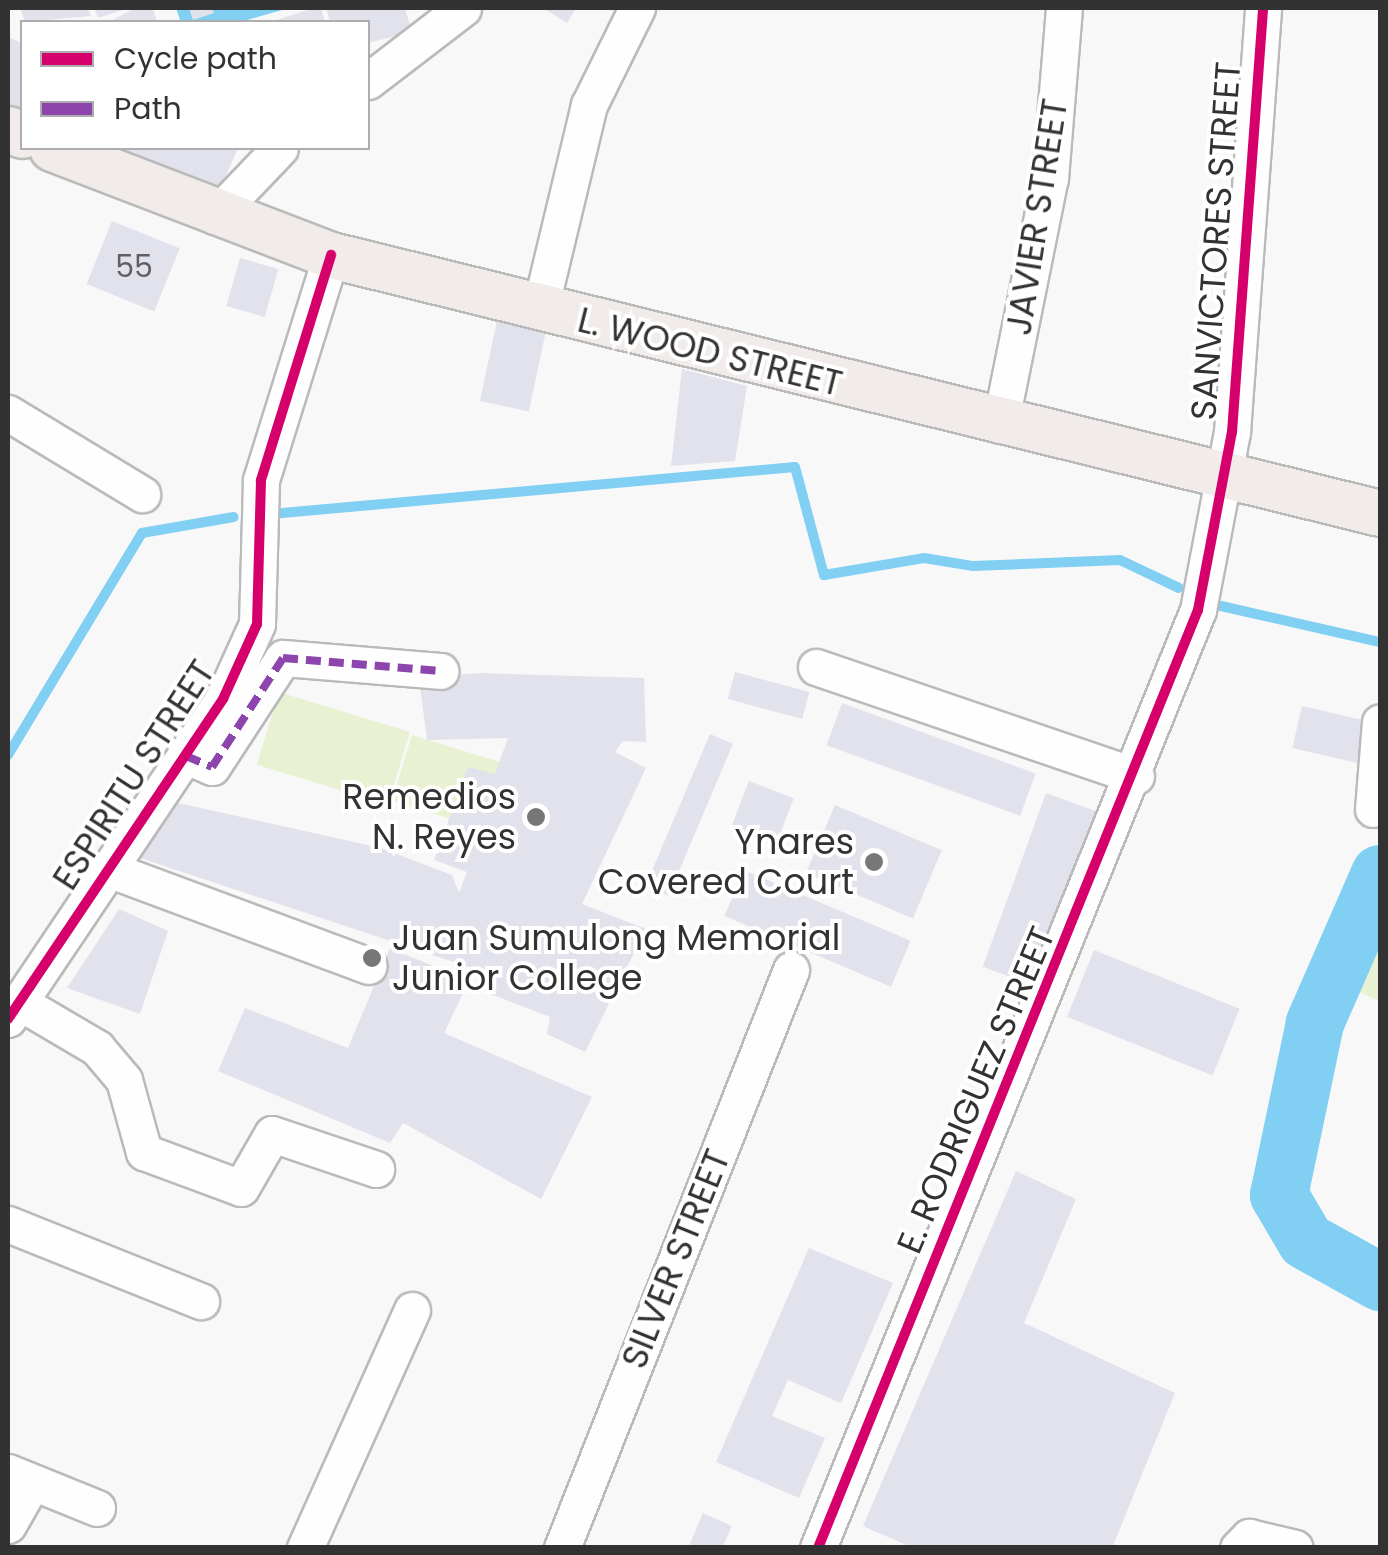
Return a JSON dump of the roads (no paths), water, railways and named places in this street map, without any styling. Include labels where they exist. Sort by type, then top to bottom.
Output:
[{"type":"main road","name":"L. WOOD STREET","points":[[57,150],[215,216],[331,256],[1000,425],[1380,513]]},
{"type":"street","points":[[370,79],[463,8]]},
{"type":"street","points":[[540,309],[589,105],[637,8]]},
{"type":"street","name":"JAVIER STREET","points":[[1000,425],[1050,178],[1064,8]]},
{"type":"street","name":"SANVICTORES STREET","points":[[1226,478],[1263,8]]},
{"type":"street","points":[[215,216],[278,150]]},
{"type":"street","name":"ESPIRITU STREET","points":[[13,1011],[186,756],[257,624],[261,480],[331,256]]},
{"type":"street","points":[[8,413],[142,494]]},
{"type":"street","name":"E. RODRIGUEZ STREET","points":[[818,1548],[1136,776],[1198,610],[1226,478]]},
{"type":"street","points":[[186,756],[212,767],[283,658],[440,670]]},
{"type":"street","points":[[816,667],[1136,776]]},
{"type":"street","points":[[1373,809],[1380,722]]},
{"type":"street","points":[[108,869],[369,966]]},
{"type":"street","name":"SILVER STREET","points":[[562,1548],[791,970]]},
{"type":"street","points":[[13,1011],[96,1048],[124,1080],[144,1152],[241,1188],[272,1134],[376,1170]]},
{"type":"street","points":[[8,1224],[201,1301]]},
{"type":"street","points":[[305,1548],[412,1310]]},
{"type":"street","points":[[8,1525],[20,1478],[97,1508]]},
{"type":"street","points":[[1238,1548],[1250,1537],[1296,1548]]},
{"type":"water","points":[[176,8],[289,8],[247,20],[180,20]]},
{"type":"waterway","points":[[271,514],[795,467],[824,575],[924,558],[973,566],[1120,560],[1179,588]]},
{"type":"waterway","points":[[8,755],[142,533],[234,517]]},
{"type":"waterway","points":[[1221,606],[1380,642]]},
{"type":"waterway","points":[[1380,874],[1315,1023],[1279,1195],[1306,1241],[1380,1282]]},
{"type":"place","name":"Remedios N. Reyes","points":[[536,817]]},
{"type":"place","name":"Ynares Covered Court","points":[[874,862]]},
{"type":"place","name":"Juan Sumulong Memorial Junior College","points":[[372,958]]}]
